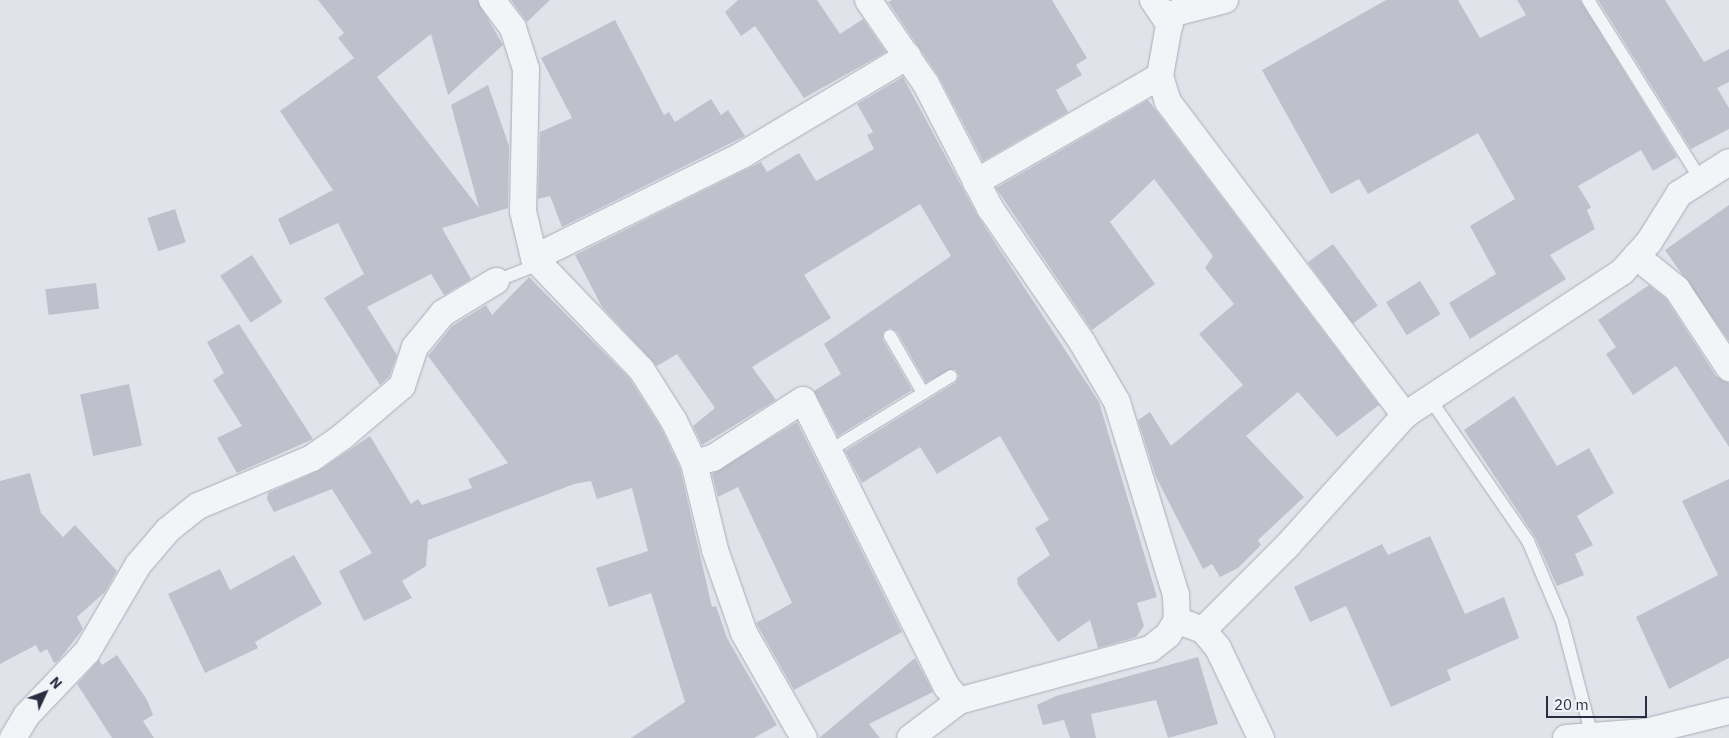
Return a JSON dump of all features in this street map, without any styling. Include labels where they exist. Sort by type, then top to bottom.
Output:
[{"type":"street","points":[[492,0],[513,28],[526,69],[522,212],[536,261],[641,368],[674,420],[694,463],[715,550],[744,633],[804,738]]},
{"type":"street","points":[[868,0],[908,56],[976,182],[1117,402],[1173,585],[1177,620],[1168,635],[1150,649],[959,700],[910,738]]},
{"type":"street","points":[[1153,0],[1170,24]]},
{"type":"street","points":[[1225,0],[1171,14],[1160,76],[1168,102],[1405,415]]},
{"type":"street","points":[[536,261],[744,154],[908,56]]},
{"type":"street","points":[[976,182],[1160,76]]},
{"type":"street","points":[[1203,630],[1288,545],[1405,415],[1586,298],[1636,256],[1679,194],[1729,162]]},
{"type":"street","points":[[1636,256],[1678,288],[1729,368]]},
{"type":"street","points":[[13,738],[26,716],[87,652],[138,565],[168,530],[217,496],[297,466],[327,448],[402,386],[416,347],[443,314],[496,281]]},
{"type":"street","points":[[694,463],[713,458],[803,400],[947,687],[959,700]]},
{"type":"street","points":[[1177,620],[1203,630],[1218,648],[1261,738]]},
{"type":"street","points":[[1579,737],[1645,732],[1729,711]]},
{"type":"lane","points":[[1588,0],[1701,180]]},
{"type":"lane","points":[[496,281],[536,261]]},
{"type":"lane","points":[[890,336],[923,393]]},
{"type":"lane","points":[[829,451],[951,376]]},
{"type":"lane","points":[[1430,399],[1528,541],[1562,621],[1579,737]]},
{"type":"building","points":[[318,0],[477,0],[503,45],[448,95],[431,34],[377,77],[479,208],[451,105],[488,85],[509,146],[508,208],[442,228],[471,279],[444,295],[431,274],[367,307],[397,355],[389,377],[380,385],[324,298],[364,274],[338,223],[290,245],[278,219],[333,190],[280,111],[354,58],[338,38],[344,33]]},
{"type":"building","points":[[511,0],[550,0],[527,22]]},
{"type":"building","points":[[738,0],[817,0],[840,34],[863,19],[886,52],[804,98],[755,26],[741,36],[725,12]]},
{"type":"building","points":[[892,0],[1052,0],[1087,58],[1076,65],[1082,75],[1056,90],[1068,112],[983,161],[939,77],[888,2]]},
{"type":"building","points":[[1386,0],[1458,0],[1480,38],[1526,15],[1517,0],[1580,0],[1677,157],[1653,171],[1641,150],[1578,186],[1591,207],[1587,210],[1595,229],[1550,255],[1566,279],[1470,339],[1449,303],[1496,274],[1470,226],[1515,199],[1478,133],[1368,194],[1359,179],[1331,194],[1262,70]]},
{"type":"building","points":[[1598,0],[1665,0],[1704,62],[1729,49],[1729,82],[1717,88],[1729,108],[1729,129],[1691,149]]},
{"type":"building","points":[[615,20],[664,115],[669,112],[675,122],[711,99],[721,115],[728,110],[745,136],[562,227],[550,196],[538,199],[540,132],[572,118],[541,58]]},
{"type":"building","points":[[903,77],[977,215],[1099,402],[1157,597],[1137,603],[1144,626],[1136,637],[1098,648],[1090,620],[1058,642],[1018,585],[1017,578],[1050,555],[1035,528],[1049,520],[1000,436],[937,474],[920,447],[862,483],[845,451],[955,383],[959,376],[955,369],[926,382],[897,332],[890,328],[883,332],[883,340],[912,390],[838,436],[814,391],[841,374],[824,344],[951,256],[920,204],[804,275],[831,318],[752,367],[776,400],[702,445],[693,426],[715,408],[677,354],[657,366],[602,307],[575,255],[761,162],[767,172],[799,153],[816,181],[874,149],[867,135],[873,132],[857,104]]},
{"type":"building","points":[[1148,100],[1379,405],[1337,437],[1298,392],[1246,436],[1304,497],[1258,540],[1261,545],[1238,568],[1220,577],[1212,564],[1203,569],[1156,477],[1138,420],[1150,412],[1171,446],[1243,385],[1199,334],[1234,304],[1205,268],[1213,256],[1154,179],[1110,222],[1155,284],[1092,330],[996,188]]},
{"type":"building","points":[[1729,205],[1729,341],[1665,250]]},
{"type":"building","points":[[175,209],[186,242],[158,251],[147,218]]},
{"type":"building","points":[[1333,244],[1378,305],[1353,324],[1308,262]]},
{"type":"building","points":[[252,255],[282,302],[251,323],[220,276]]},
{"type":"building","points":[[529,277],[629,378],[661,428],[680,468],[712,607],[716,606],[727,638],[777,725],[754,738],[631,738],[685,702],[651,593],[609,607],[596,568],[648,551],[632,488],[597,499],[591,481],[574,484],[428,540],[426,566],[402,581],[412,598],[364,621],[339,571],[372,553],[332,489],[274,512],[267,499],[268,493],[320,470],[370,436],[411,504],[418,499],[422,505],[472,488],[468,479],[508,463],[428,356],[452,326],[486,305],[492,315]]},
{"type":"building","points":[[1420,281],[1441,314],[1407,335],[1386,302]]},
{"type":"building","points":[[96,283],[99,309],[49,315],[45,289]]},
{"type":"building","points":[[1649,285],[1666,299],[1716,376],[1729,383],[1729,447],[1676,366],[1633,395],[1606,354],[1616,347],[1598,320]]},
{"type":"building","points":[[239,324],[313,439],[237,473],[217,438],[242,426],[213,380],[224,373],[207,342]]},
{"type":"building","points":[[129,384],[142,446],[93,456],[80,394]]},
{"type":"building","points":[[1514,396],[1557,466],[1589,448],[1614,493],[1577,516],[1593,545],[1575,554],[1584,575],[1557,586],[1535,537],[1464,430]]},
{"type":"building","points":[[797,422],[902,632],[794,690],[756,623],[792,603],[738,487],[718,497],[712,474]]},
{"type":"building","points":[[30,473],[41,513],[63,537],[75,525],[117,571],[105,592],[77,617],[83,629],[58,661],[54,663],[47,649],[40,653],[36,645],[0,664],[0,481]]},
{"type":"building","points":[[1729,479],[1729,658],[1669,689],[1636,617],[1718,575],[1682,501]]},
{"type":"building","points":[[1430,536],[1465,614],[1504,597],[1519,638],[1447,670],[1451,680],[1391,707],[1346,606],[1310,622],[1294,587],[1382,544],[1388,555]]},
{"type":"building","points":[[294,555],[322,604],[255,642],[258,648],[205,673],[168,594],[220,569],[230,590]]},
{"type":"building","points":[[117,655],[147,700],[153,715],[143,721],[154,738],[112,738],[77,684],[99,660],[102,665]]},
{"type":"building","points":[[1198,657],[1218,724],[1168,738],[1156,700],[1091,714],[1096,738],[1070,738],[1064,720],[1043,725],[1037,705],[1056,696]]},
{"type":"building","points":[[915,658],[933,692],[869,724],[880,738],[819,738]]}]
